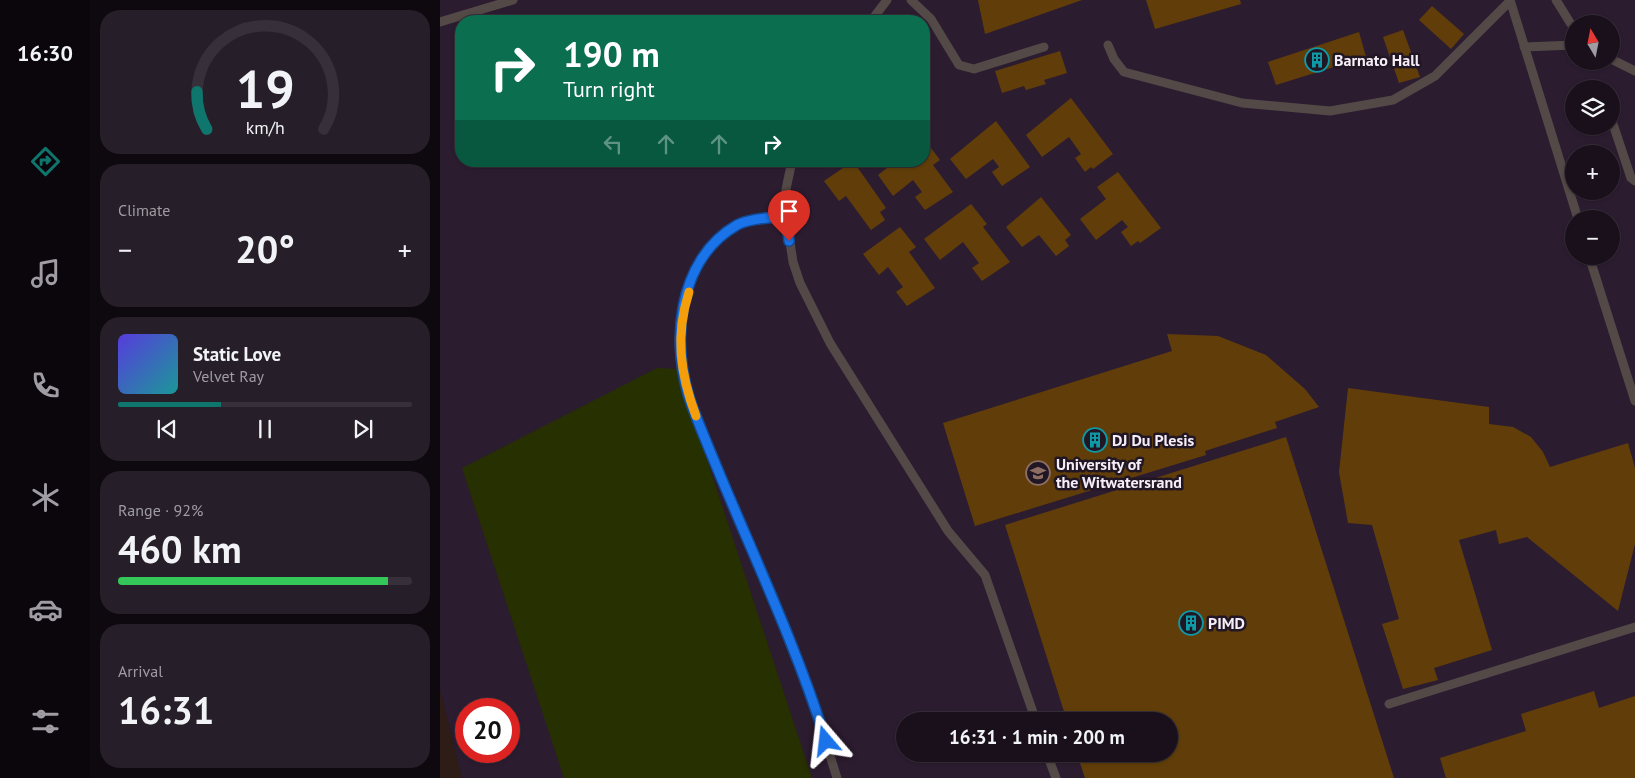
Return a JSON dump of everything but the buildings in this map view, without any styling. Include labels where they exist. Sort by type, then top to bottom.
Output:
[{"type":"lane","points":[[463,15],[513,0]]},
{"type":"lane","points":[[876,15],[887,0]]},
{"type":"lane","points":[[911,0],[927,15]]},
{"type":"lane","points":[[1108,44],[1114,59],[1124,72],[1242,103],[1330,111],[1393,100],[1435,76],[1510,0],[1575,210]]},
{"type":"lane","points":[[1556,0],[1565,15]]},
{"type":"lane","points":[[440,22],[455,17]]},
{"type":"lane","points":[[930,18],[959,65],[966,68],[974,68],[1044,47]]},
{"type":"lane","points":[[1524,47],[1565,45]]},
{"type":"lane","points":[[1620,64],[1635,72]]},
{"type":"lane","points":[[1617,135],[1631,178],[1635,181]]},
{"type":"lane","points":[[791,167],[786,189],[786,216],[793,262],[800,283],[830,343],[948,531],[977,564],[988,581],[1033,712]]},
{"type":"lane","points":[[786,216],[739,224],[707,251],[695,271],[683,311],[679,341],[681,365],[687,392],[698,420],[808,685],[837,778]]},
{"type":"lane","points":[[1592,265],[1635,401]]},
{"type":"lane","points":[[1389,704],[1635,627]]},
{"type":"lane","points":[[1050,762],[1056,778]]},
{"type":"shaded area","name":"University of the Witwatersrand","points":[[440,0],[1635,0],[1635,778],[462,778],[458,763],[520,763],[520,698],[455,698],[455,750],[440,689]]},
{"type":"shaded area","points":[[440,689],[455,750],[455,763],[458,763],[462,778],[440,778]]},
{"type":"green space","points":[[657,368],[677,369],[812,778],[564,778],[462,468]]},
{"type":"slow traffic","points":[[689,292],[683,311],[679,341],[681,365],[687,392],[696,416]]},
{"type":"place","name":"Barnato Hall","points":[[1317,60]]},
{"type":"place","name":"DJ Du Plesis","points":[[1095,440]]},
{"type":"place","name":"University of the Witwatersrand","points":[[1038,473]]},
{"type":"place","name":"PIMD","points":[[1191,623]]},
{"type":"route","points":[[789,241],[786,216],[739,224],[719,239],[707,251],[695,271],[683,311],[679,341],[681,365],[692,406],[792,643],[826,741]]}]
